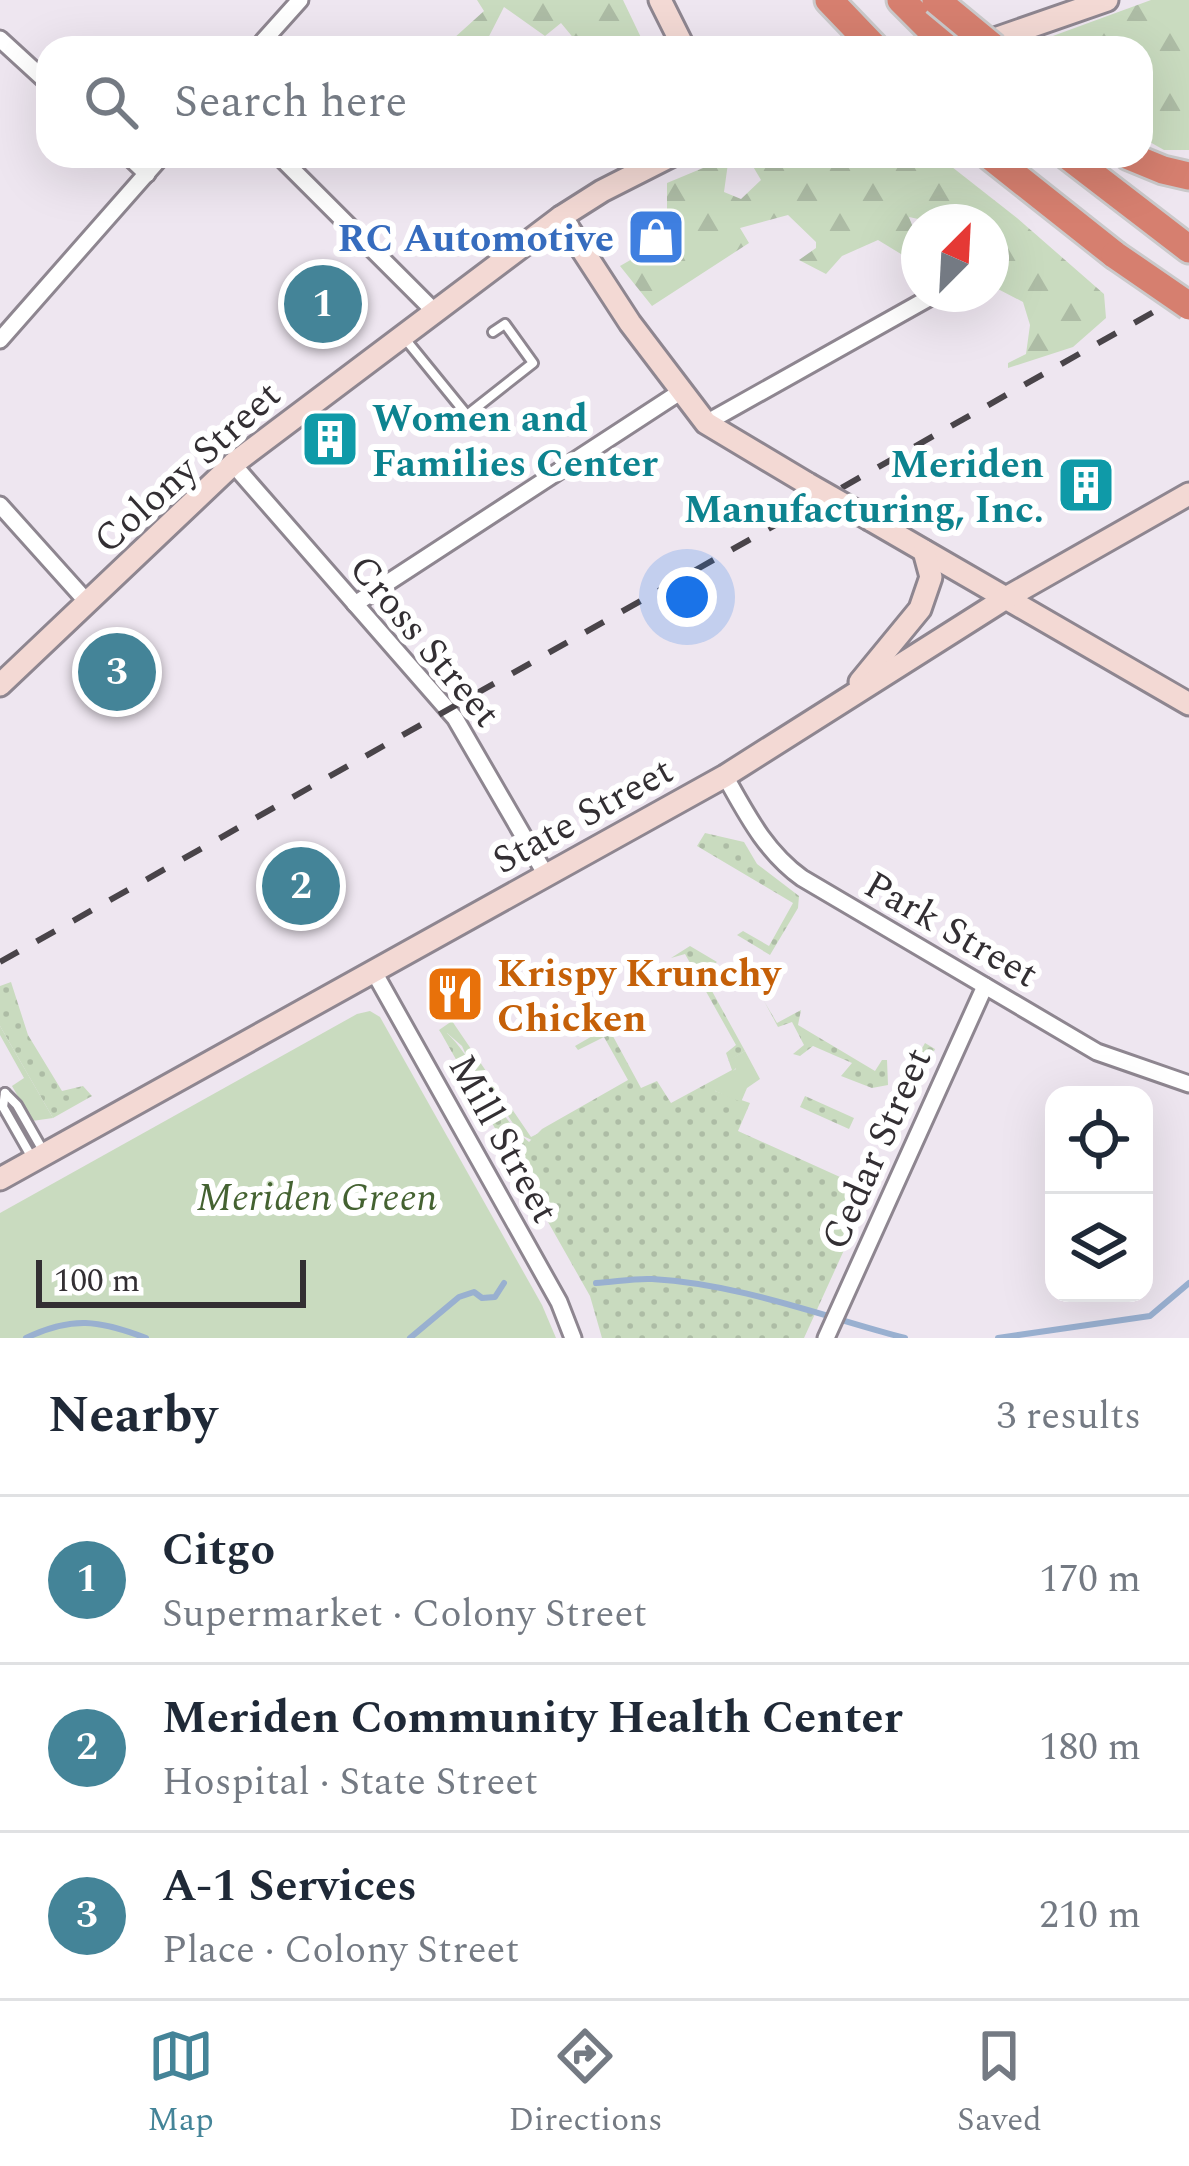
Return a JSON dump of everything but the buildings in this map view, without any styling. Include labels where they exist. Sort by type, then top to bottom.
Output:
[{"type":"highway","points":[[829,0],[863,36]]},
{"type":"highway","points":[[915,2],[940,36]]},
{"type":"highway","points":[[915,2],[973,36]]},
{"type":"highway","points":[[1153,166],[1189,176]]},
{"type":"highway","points":[[1005,168],[1189,306]]},
{"type":"highway","points":[[1084,168],[1189,249]]},
{"type":"street","points":[[268,36],[300,0]]},
{"type":"street","points":[[660,0],[678,36]]},
{"type":"street","points":[[1004,36],[1107,0]]},
{"type":"street","points":[[0,39],[36,72]]},
{"type":"street","points":[[141,168],[147,174]]},
{"type":"street","points":[[0,340],[152,168]]},
{"type":"street","points":[[291,168],[433,310]]},
{"type":"street","name":"Colony Street","points":[[0,685],[233,464],[561,217],[647,168]]},
{"type":"street","points":[[561,217],[706,423],[1189,704]]},
{"type":"street","points":[[706,423],[904,312]]},
{"type":"street","points":[[355,604],[680,392]]},
{"type":"street","name":"Cross Street","points":[[233,464],[469,738],[546,875]]},
{"type":"street","name":"State Street","points":[[0,1179],[724,776],[1006,598],[1189,494]]},
{"type":"street","points":[[0,505],[88,603]]},
{"type":"street","points":[[840,705],[920,609],[931,577],[924,550]]},
{"type":"street","name":"Park Street","points":[[724,776],[780,862],[1097,1052],[1189,1084]]},
{"type":"street","name":"Mill Street","points":[[374,972],[560,1302],[573,1338]]},
{"type":"street","name":"Cedar Street","points":[[829,1332],[985,986]]},
{"type":"lane","points":[[401,334],[466,415],[533,363],[505,324],[493,332]]},
{"type":"lane","points":[[5,1094],[17,1105],[40,1158],[3,1107],[5,1094]]},
{"type":"green space","points":[[477,0],[623,0],[640,36],[572,36],[561,23],[545,36],[504,7],[489,36],[456,36],[484,11]]},
{"type":"green space","points":[[1151,0],[1189,0],[1189,150],[1164,150],[1153,144],[1153,36],[1053,36]]},
{"type":"green space","points":[[703,168],[727,168],[724,192],[741,199],[761,180],[754,168],[953,168],[999,204],[901,204],[901,254],[878,240],[842,256],[826,274],[799,260],[816,248],[816,242],[788,215],[740,228],[749,243],[652,306],[620,266],[674,235],[667,222],[667,183]]},
{"type":"green space","points":[[1009,212],[1104,294],[1106,318],[1073,347],[1008,368],[1008,363],[1026,354],[1030,325],[1023,302],[1009,295]]},
{"type":"green space","points":[[705,833],[744,842],[757,864],[799,896],[798,908],[770,955],[737,935],[743,931],[769,946],[793,903],[697,846]]},
{"type":"green space","points":[[690,946],[717,962],[702,973],[745,1051],[732,1059],[736,1068],[715,1091],[750,1103],[738,1131],[871,1191],[866,1201],[846,1194],[865,1204],[804,1338],[602,1338],[590,1296],[441,1033],[458,1045],[506,1118],[529,1142],[542,1129],[628,1080],[604,1037],[578,1050],[575,1046],[608,1027],[641,1088],[657,1081],[671,1103],[732,1070],[726,1053],[736,1045],[685,954],[671,958]]},
{"type":"green space","points":[[11,982],[28,1035],[62,1091],[83,1086],[92,1096],[53,1118],[0,1026],[0,986]]},
{"type":"green space","points":[[764,1001],[777,1023],[801,1010],[798,1025],[875,1071],[887,1060],[888,1085],[872,1088],[841,1076],[852,1063],[813,1046],[800,1056],[793,1054],[804,1045],[792,1022],[778,1027]]},
{"type":"green space","name":"Meriden Green","points":[[370,1011],[380,1017],[556,1338],[0,1338],[0,1213]]},
{"type":"green space","points":[[452,1021],[531,1137],[543,1131],[536,1142],[521,1135],[487,1085],[476,1078],[462,1046],[441,1033]]},
{"type":"green space","points":[[0,1026],[53,1118],[32,1121],[12,1086],[24,1078],[0,1035]]},
{"type":"green space","points":[[925,1043],[935,1049],[919,1084],[904,1076],[907,1067],[914,1070]]},
{"type":"green space","points":[[745,1051],[760,1079],[747,1088],[741,1102],[715,1091],[721,1078],[736,1069],[731,1059]]},
{"type":"green space","points":[[805,1096],[854,1118],[849,1129],[800,1107]]},
{"type":"waterway","points":[[596,1283],[652,1279],[717,1287],[905,1338]]},
{"type":"waterway","points":[[410,1338],[459,1297],[474,1292],[482,1298],[495,1297],[504,1283]]},
{"type":"waterway","points":[[998,1338],[1150,1316],[1189,1283]]},
{"type":"waterway","points":[[26,1338],[58,1326],[86,1323],[146,1338]]},
{"type":"railway","points":[[0,962],[1189,292]]},
{"type":"place","name":"RC Automotive","points":[[656,237]]},
{"type":"place","name":"Citgo","points":[[323,304]]},
{"type":"place","name":"Women and Families Center","points":[[330,439]]},
{"type":"place","name":"Meriden Manufacturing, Inc.","points":[[1086,485]]},
{"type":"place","name":"A-1 Services","points":[[117,672]]},
{"type":"place","name":"Meriden Community Health Center","points":[[301,886]]},
{"type":"place","name":"Krispy Krunchy Chicken","points":[[455,994]]}]
